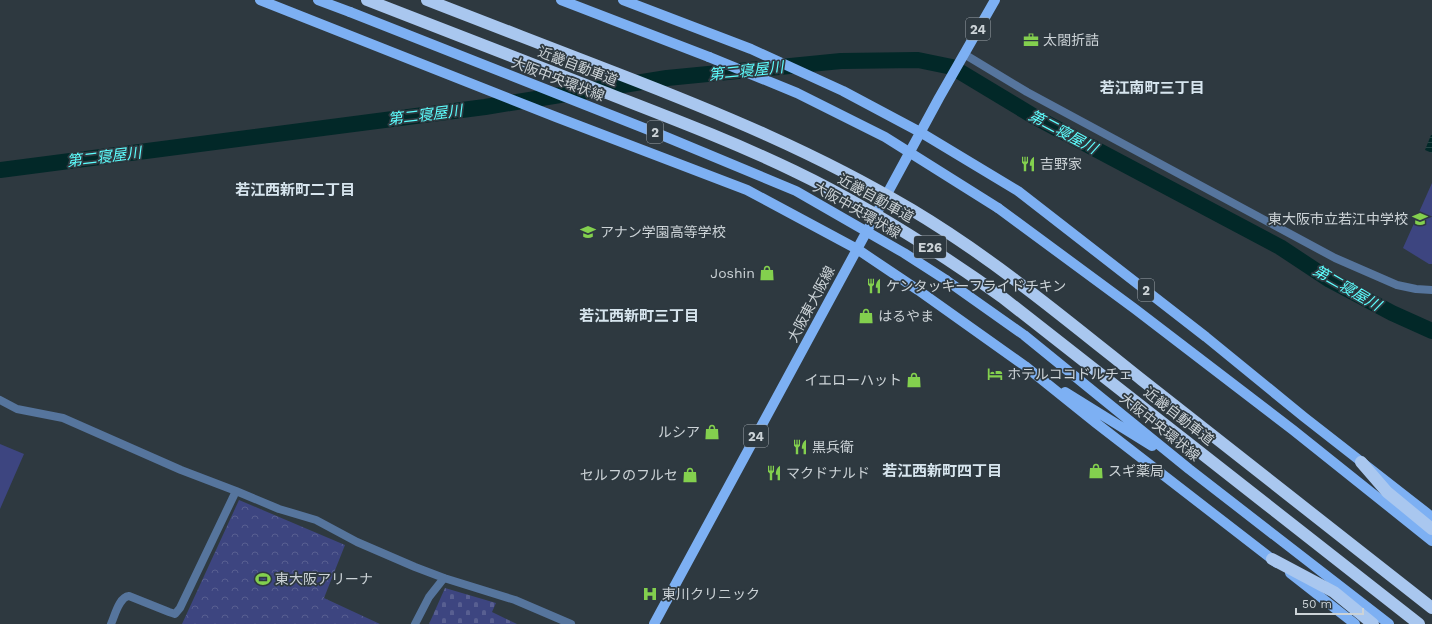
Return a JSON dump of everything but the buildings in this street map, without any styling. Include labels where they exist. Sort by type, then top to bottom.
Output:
[{"type":"highway","name":"近畿自動車道","points":[[366,0],[733,144],[794,171],[849,199],[901,229],[952,261],[1002,297],[1419,624]]},
{"type":"highway","name":"近畿自動車道","points":[[427,0],[742,123],[857,179],[912,210],[963,243],[1065,318],[1432,608]]},
{"type":"highway","points":[[1361,462],[1387,492],[1432,529]]},
{"type":"highway","points":[[1272,559],[1334,592],[1372,624]]},
{"type":"main road","name":"2","points":[[260,0],[556,117],[747,190],[857,248],[1024,366],[1355,624]]},
{"type":"main road","name":"大阪中央環状線","points":[[318,0],[659,134],[796,192],[904,252],[1024,335],[1189,469],[1388,624]]},
{"type":"main road","name":"2","points":[[561,0],[709,57],[797,93],[885,137],[998,208],[1135,309],[1310,443],[1432,541]]},
{"type":"main road","name":"2","points":[[623,0],[751,49],[843,90],[920,132],[1018,191],[1206,337],[1361,462],[1432,517]]},
{"type":"main road","name":"大阪東大阪線","points":[[654,624],[920,132],[995,0]]},
{"type":"main road","points":[[1024,366],[1189,469]]},
{"type":"street","points":[[962,56],[1335,258],[1397,284],[1416,289],[1432,290]]},
{"type":"street","points":[[0,400],[17,409],[63,418],[181,470],[279,508],[316,520],[357,542],[444,578],[515,600],[571,624]]},
{"type":"street","points":[[111,624],[121,600],[125,596],[129,596],[176,614],[236,491]]},
{"type":"street","points":[[415,624],[429,597],[444,578]]},
{"type":"green space","points":[[1432,183],[1432,264],[1429,264],[1403,248]]},
{"type":"green space","points":[[0,444],[24,454],[0,509]]},
{"type":"green space","name":"東大阪アリーナ","points":[[239,500],[345,545],[324,598],[380,624],[182,624]]},
{"type":"green space","points":[[445,588],[496,603],[492,612],[517,624],[429,624]]},
{"type":"shaded area","points":[[1432,135],[1432,153],[1425,150]]},
{"type":"waterway","name":"第二寝屋川","points":[[0,170],[485,107],[667,78],[841,61],[918,60],[952,67],[1035,117],[1280,247],[1330,280],[1392,313],[1432,331]]},
{"type":"place","name":"太閤折詰","points":[[1031,40]]},
{"type":"place","name":"吉野家","points":[[1028,164]]},
{"type":"place","name":"東大阪市立若江中学校","points":[[1420,219]]},
{"type":"place","name":"アナン学園高等学校","points":[[588,232]]},
{"type":"place","name":"Joshin","points":[[767,273]]},
{"type":"place","name":"ケンタッキーフライドチキン","points":[[874,286]]},
{"type":"place","name":"はるやま","points":[[866,316]]},
{"type":"place","name":"ホテルココドルチェ","points":[[995,374]]},
{"type":"place","name":"イエローハット","points":[[914,380]]},
{"type":"place","name":"ルシア","points":[[712,432]]},
{"type":"place","name":"黒兵衛","points":[[800,447]]},
{"type":"place","name":"スギ薬局","points":[[1096,471]]},
{"type":"place","name":"マクドナルド","points":[[774,473]]},
{"type":"place","name":"セルフのフルセ","points":[[690,475]]},
{"type":"place","name":"東大阪アリーナ","points":[[263,579]]},
{"type":"place","name":"東川クリニック","points":[[650,594]]},
{"type":"district","name":"若江南町三丁目","points":[[1152,88]]},
{"type":"district","name":"若江西新町二丁目","points":[[295,190]]},
{"type":"district","name":"若江西新町三丁目","points":[[639,316]]},
{"type":"district","name":"若江西新町四丁目","points":[[942,471]]}]
